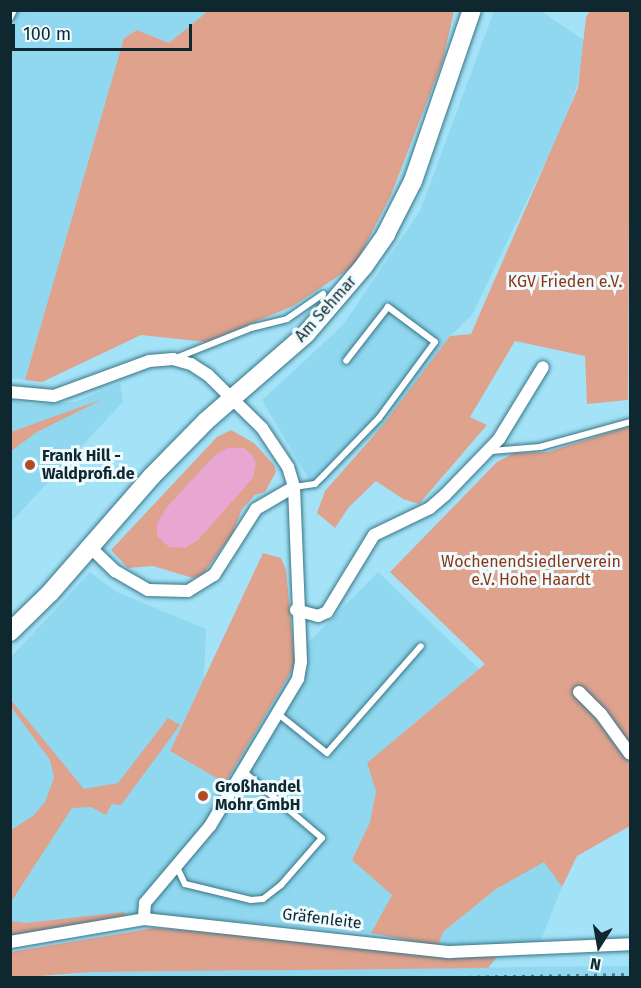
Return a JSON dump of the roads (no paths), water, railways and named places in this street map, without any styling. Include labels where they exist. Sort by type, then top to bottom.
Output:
[{"type":"main road","name":"Am Sehmar","points":[[10,632],[90,547],[152,476],[321,318],[386,234],[419,167],[472,10]]},
{"type":"street","points":[[10,392],[54,396],[149,361],[173,359],[191,364],[233,398],[272,442],[288,467],[294,487],[298,516],[297,610],[301,662],[298,680],[210,826],[145,903],[144,919]]},
{"type":"street","points":[[297,610],[318,616],[324,614],[374,535],[430,508],[487,452],[522,407],[543,367]]},
{"type":"street","points":[[90,547],[116,571],[148,590],[188,591],[214,575],[256,509],[294,487]]},
{"type":"street","points":[[579,692],[601,714],[630,754]]},
{"type":"street","name":"Gräfenleite","points":[[10,942],[144,919],[450,952],[630,944]]},
{"type":"lane","points":[[10,18],[14,10]]},
{"type":"lane","points":[[173,359],[251,328],[287,320],[323,294]]},
{"type":"lane","points":[[294,487],[315,484],[324,475],[379,418],[435,342],[388,307],[346,361]]},
{"type":"lane","points":[[487,452],[540,447],[630,422]]},
{"type":"lane","points":[[277,713],[327,753],[421,646]]},
{"type":"lane","points":[[176,865],[185,884],[251,900],[263,899],[281,885],[321,838],[261,790],[243,771]]},
{"type":"railway","points":[[459,978],[630,975]]},
{"type":"place","name":"Frank Hill - Waldprofi.de","points":[[30,465]]},
{"type":"place","name":"Großhandel Mohr GmbH","points":[[203,796]]},
{"type":"park label","name":"KGV Frieden e.V.","points":[[565,282]]},
{"type":"park label","name":"Wochenendsiedlerverein e.V. Hohe Haardt","points":[[531,571]]}]
